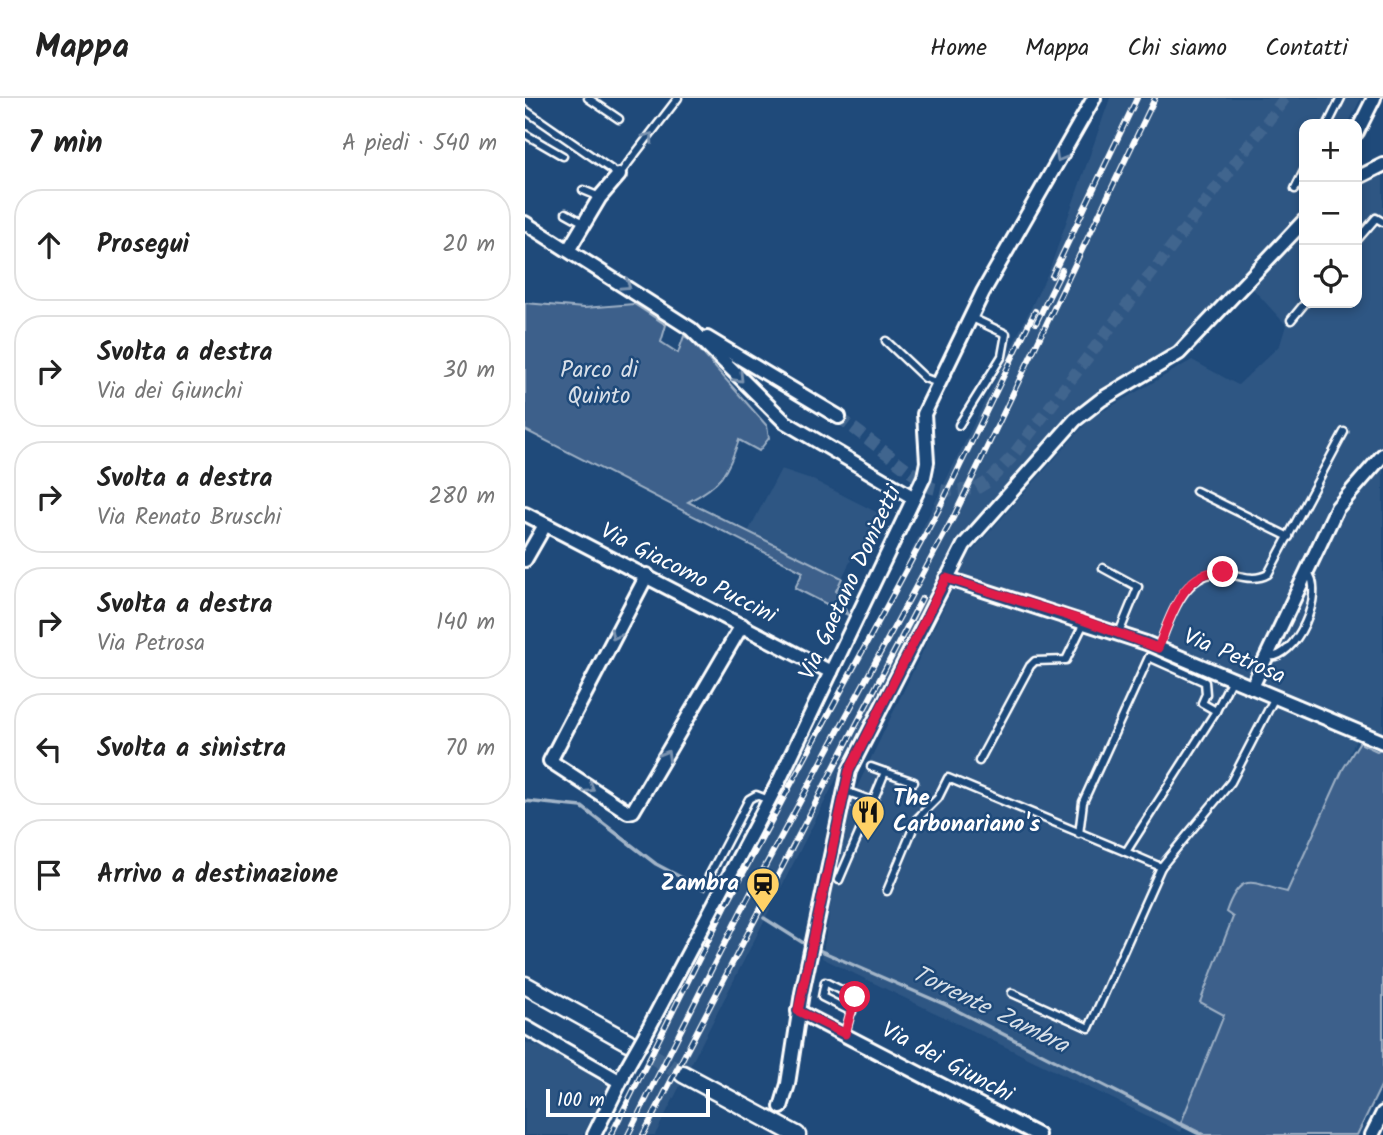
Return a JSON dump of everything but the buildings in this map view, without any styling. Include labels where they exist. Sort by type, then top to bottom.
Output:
[{"type":"street","name":"Via Gaetano Donizetti","points":[[594,1135],[769,800],[914,498],[927,467],[923,418],[938,383],[1005,252],[1094,98]]},
{"type":"street","points":[[1362,122],[1374,98]]},
{"type":"street","points":[[1362,176],[1383,165]]},
{"type":"street","points":[[569,248],[600,197],[619,175]]},
{"type":"street","points":[[525,223],[569,248],[691,329],[839,417]]},
{"type":"street","points":[[781,1107],[788,1084],[798,1011],[844,790],[858,750],[964,545],[1075,420],[1102,399],[1179,353],[1299,226]]},
{"type":"street","points":[[691,329],[785,422],[914,498]]},
{"type":"street","points":[[1252,687],[1337,508],[1383,455]]},
{"type":"street","name":"Via Giacomo Puccini","points":[[525,514],[831,672]]},
{"type":"street","points":[[525,560],[545,525]]},
{"type":"street","points":[[647,575],[550,763],[631,813],[742,625]]},
{"type":"street","name":"Via Petrosa","points":[[946,578],[1085,621],[1158,648],[1383,742]]},
{"type":"street","points":[[525,985],[628,1042]]},
{"type":"street","name":"Via dei Giunchi","points":[[798,1011],[1038,1135]]},
{"type":"street","points":[[525,1027],[622,1077]]},
{"type":"street","points":[[683,1074],[797,1135]]},
{"type":"street","points":[[1372,1135],[1383,1114]]},
{"type":"lane","points":[[588,98],[619,119]]},
{"type":"lane","points":[[525,110],[619,175],[678,98]]},
{"type":"lane","points":[[1330,119],[1341,98]]},
{"type":"lane","points":[[525,134],[563,156]]},
{"type":"lane","points":[[1295,189],[1299,181]]},
{"type":"lane","points":[[583,190],[600,197]]},
{"type":"lane","points":[[566,213],[584,222]]},
{"type":"lane","points":[[1362,234],[1376,218],[1383,222]]},
{"type":"lane","points":[[1291,320],[1301,308]]},
{"type":"lane","points":[[959,425],[1002,356],[1006,334],[970,317]]},
{"type":"lane","points":[[886,341],[925,377],[938,383]]},
{"type":"lane","points":[[1158,648],[1181,595],[1195,580],[1217,571],[1262,577],[1272,568],[1344,432]]},
{"type":"lane","points":[[1196,491],[1289,537]]},
{"type":"lane","points":[[1103,568],[1138,587],[1119,634]]},
{"type":"lane","points":[[1267,656],[1278,657],[1284,653],[1302,628],[1314,592],[1312,578],[1307,572]]},
{"type":"lane","points":[[979,761],[1030,666],[1035,661],[1066,660],[1085,621]]},
{"type":"lane","points":[[1079,834],[1083,802],[1149,657],[1205,682],[1206,694],[1202,703],[1216,711]]},
{"type":"lane","points":[[1126,852],[1216,711],[1232,679]]},
{"type":"lane","points":[[1012,993],[1089,1028],[1161,867],[1231,782],[1275,696]]},
{"type":"lane","points":[[871,767],[914,782]]},
{"type":"lane","points":[[839,880],[885,772]]},
{"type":"lane","points":[[887,891],[917,819],[938,798],[948,778],[1161,867]]},
{"type":"lane","points":[[844,790],[873,801]]},
{"type":"lane","points":[[845,1034],[852,1012],[855,997],[825,982],[822,997],[852,1012]]},
{"type":"shaded area","points":[[1110,98],[1361,98],[1350,119],[1299,119],[1299,308],[1362,308],[1362,166],[1383,155],[1383,738],[1361,729],[1230,1013],[1181,1132],[822,958],[846,810],[969,555],[1091,418],[1192,360],[1238,385],[1280,345],[1286,325],[1244,279],[1163,357],[1086,401],[960,536],[655,1135],[606,1135],[859,657],[1049,271]]},
{"type":"shaded area","points":[[781,469],[811,479],[882,515],[865,554],[853,556],[842,578],[748,532]]},
{"type":"shaded area","points":[[525,1042],[551,1051],[608,1086],[583,1135],[525,1135]]},
{"type":"green space","name":"Parco di Quinto","points":[[525,303],[584,308],[634,304],[666,325],[661,342],[678,353],[684,336],[691,340],[767,426],[769,438],[759,451],[739,440],[726,470],[716,484],[688,502],[842,578],[836,591],[848,615],[795,588],[803,572],[525,430]]},
{"type":"green space","points":[[1362,738],[1362,744],[1377,751],[1383,747],[1383,1082],[1357,1135],[1205,1135],[1181,1123],[1224,1015],[1200,1002],[1233,917],[1226,912],[1237,890],[1249,883],[1287,892],[1343,769]]},
{"type":"waterway","name":"Torrente Zambra","points":[[525,801],[582,807],[656,864],[705,890]]},
{"type":"waterway","name":"Torrente Zambra","points":[[764,918],[805,944],[946,1005],[1201,1135]]},
{"type":"tunnel","points":[[839,417],[932,488],[945,491],[976,489],[989,481],[1011,458],[1285,98]]},
{"type":"tunnel","points":[[628,1042],[683,1074]]},
{"type":"railway","points":[[1052,276],[1137,98]]},
{"type":"railway","points":[[628,1135],[741,911],[954,516],[1155,98]]},
{"type":"railway","points":[[1036,323],[1062,270]]},
{"type":"railway","points":[[611,1135],[727,903],[939,509],[1035,311]]},
{"type":"railway","points":[[643,1135],[922,598]]},
{"type":"place","name":"The Carbonariano's","points":[[868,842]]},
{"type":"place","name":"Zambra","points":[[763,914]]},
{"type":"route","points":[[855,997],[845,1034],[798,1011],[849,771],[946,578],[1085,621],[1158,648],[1184,591],[1201,576],[1223,572]]}]
